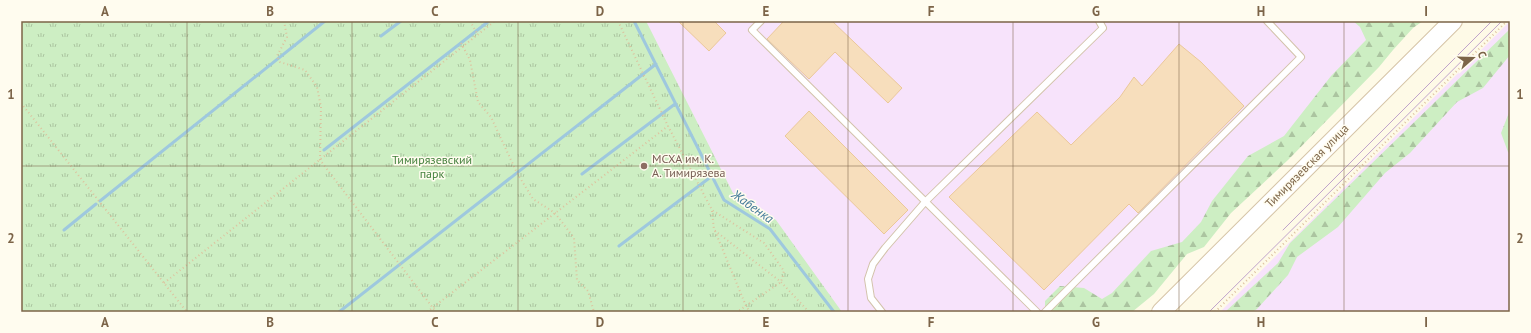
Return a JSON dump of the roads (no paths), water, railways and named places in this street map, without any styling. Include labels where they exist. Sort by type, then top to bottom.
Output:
[{"type":"main road","name":"Тимирязевская улица","points":[[1161,312],[1454,21]]},
{"type":"lane","points":[[761,21],[752,30],[1037,312]]},
{"type":"lane","points":[[882,312],[871,298],[868,279],[873,264],[925,202],[1103,28],[1099,21]]},
{"type":"lane","points":[[1045,312],[1301,57],[1267,21]]},
{"type":"waterway","points":[[100,201],[325,21]]},
{"type":"waterway","points":[[381,36],[401,21]]},
{"type":"waterway","points":[[324,150],[489,21]]},
{"type":"waterway","name":"Жабенка","points":[[634,21],[724,200],[770,229],[834,312]]},
{"type":"waterway","points":[[339,312],[656,64]]},
{"type":"waterway","points":[[582,174],[675,104]]},
{"type":"waterway","points":[[619,246],[712,176]]},
{"type":"waterway","points":[[64,230],[96,204]]},
{"type":"tram line","points":[[1283,230],[1492,21]]},
{"type":"tram line","points":[[1209,312],[1502,21]]},
{"type":"place","name":"МСХА им. К. А. Тимирязева","points":[[644,166]]},
{"type":"park label","name":"Тимирязевский парк","points":[[432,167]]}]
